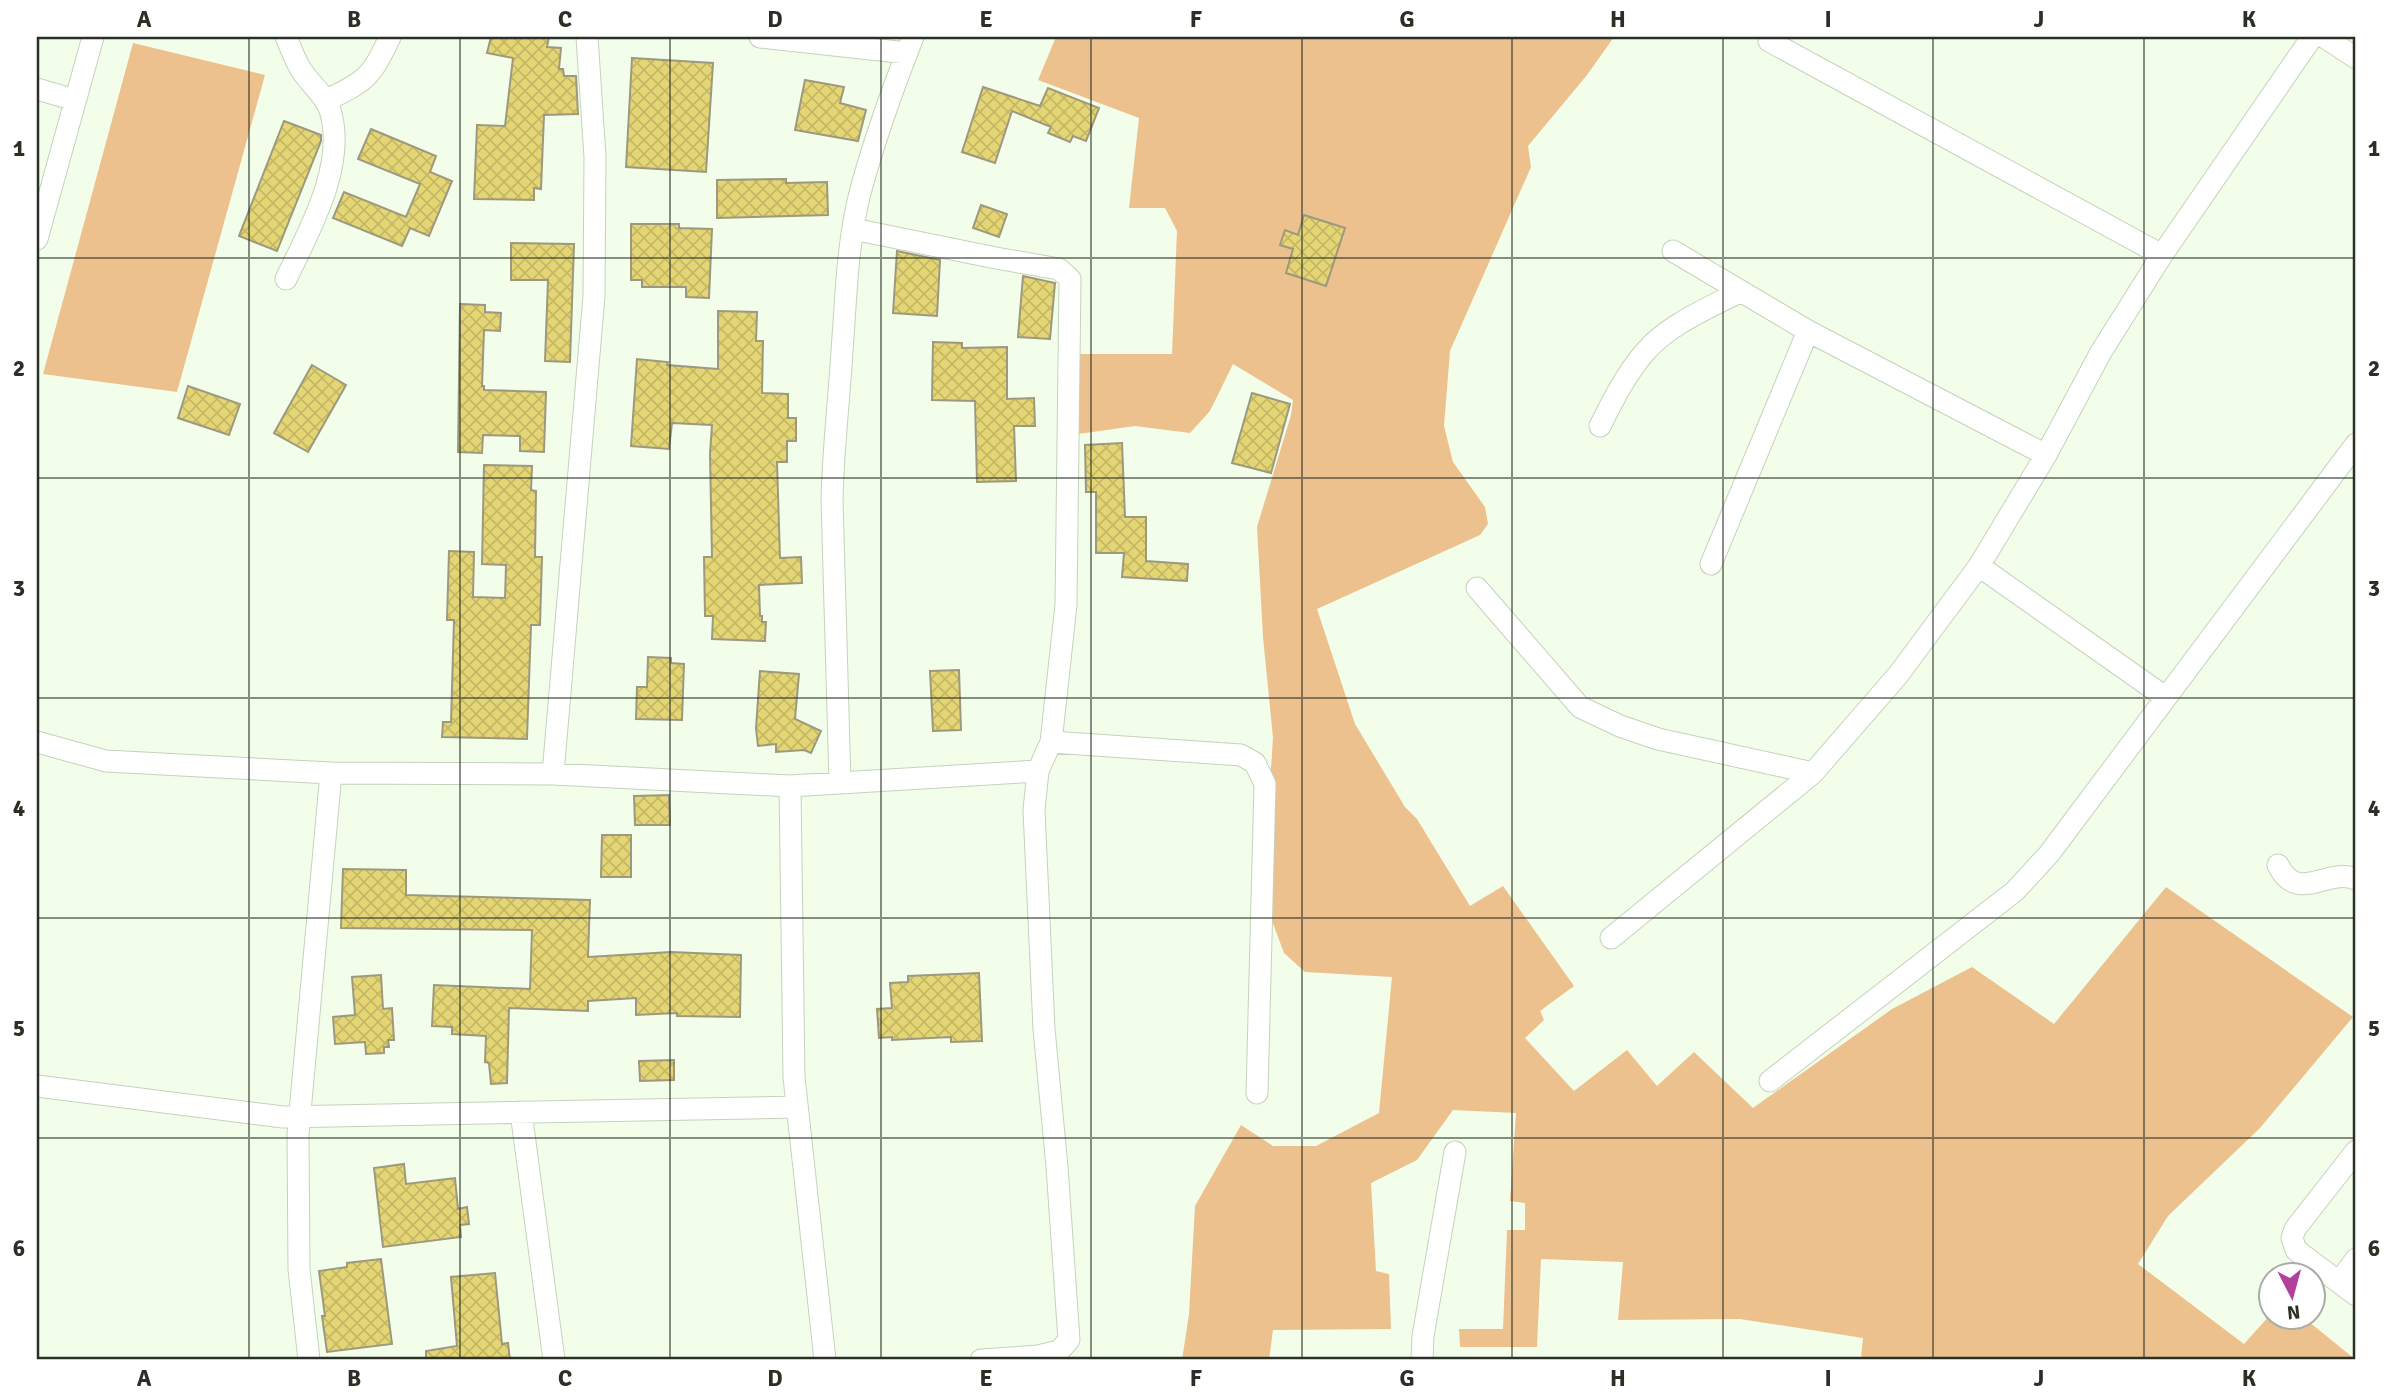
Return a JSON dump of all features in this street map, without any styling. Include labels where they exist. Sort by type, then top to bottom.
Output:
[{"type":"street","points":[[37,239],[93,37]]},
{"type":"street","points":[[286,37],[301,69],[326,101],[332,129],[325,196],[286,279]]},
{"type":"street","points":[[326,101],[357,85],[368,76],[375,68],[390,37]]},
{"type":"street","points":[[553,774],[594,296],[595,157],[587,37]]},
{"type":"street","points":[[760,37],[910,45],[878,133],[853,229],[833,458],[839,782]]},
{"type":"street","points":[[1611,938],[1813,773],[1898,675],[1979,566],[2046,455],[2101,352],[2162,255],[2312,37]]},
{"type":"street","points":[[2324,37],[2356,58]]},
{"type":"street","points":[[1769,41],[2162,255]]},
{"type":"street","points":[[37,89],[75,100]]},
{"type":"street","points":[[853,229],[1059,269],[1070,279],[1066,605],[1051,742],[1038,771],[1034,810],[1044,1030],[1069,1340],[1059,1351],[981,1360]]},
{"type":"street","points":[[1673,251],[1808,331],[2046,455]]},
{"type":"street","points":[[1600,426],[1618,390],[1646,350],[1682,323],[1741,291]]},
{"type":"street","points":[[1711,564],[1808,331]]},
{"type":"street","points":[[1770,1081],[2015,891],[2049,853],[2356,443]]},
{"type":"street","points":[[1979,566],[2165,697]]},
{"type":"street","points":[[1477,588],[1580,707],[1620,726],[1658,739],[1813,773]]},
{"type":"street","points":[[37,742],[106,761],[331,773],[553,774],[790,786],[1038,771]]},
{"type":"street","points":[[1051,742],[1241,755],[1255,763],[1265,783],[1257,1093]]},
{"type":"street","points":[[309,1360],[299,1269],[298,1133],[331,773]]},
{"type":"street","points":[[790,786],[794,1077],[825,1360]]},
{"type":"street","points":[[2278,865],[2284,876],[2296,883],[2315,884],[2343,875],[2356,880]]},
{"type":"street","points":[[37,1086],[283,1116],[797,1107]]},
{"type":"street","points":[[521,1112],[554,1360]]},
{"type":"street","points":[[2356,1151],[2295,1229],[2292,1238],[2297,1250],[2356,1295]]},
{"type":"street","points":[[1422,1360],[1423,1336],[1455,1152]]},
{"type":"street","points":[[2339,1282],[2356,1259]]},
{"type":"shaded area","points":[[1056,37],[1614,37],[1587,75],[1528,146],[1531,167],[1450,351],[1444,426],[1453,462],[1485,507],[1488,524],[1480,535],[1317,609],[1355,724],[1470,906],[1503,886],[1574,986],[1540,1011],[1544,1020],[1525,1038],[1574,1091],[1627,1050],[1657,1086],[1694,1052],[1753,1108],[1892,1009],[1972,967],[2054,1024],[2166,887],[2353,1017],[2260,1128],[2168,1216],[2138,1264],[2244,1344],[2257,1330],[2319,1330],[2356,1360],[1876,1360],[1861,1358],[1863,1338],[1740,1319],[1618,1320],[1623,1262],[1541,1259],[1537,1347],[1460,1347],[1459,1329],[1503,1329],[1507,1230],[1525,1230],[1525,1203],[1510,1201],[1516,1113],[1453,1110],[1417,1160],[1371,1183],[1376,1271],[1389,1274],[1391,1329],[1273,1330],[1269,1360],[1182,1360],[1189,1314],[1195,1206],[1241,1125],[1273,1146],[1316,1146],[1379,1113],[1392,977],[1305,972],[1284,953],[1271,918],[1273,738],[1263,637],[1257,527],[1291,415],[1293,400],[1233,364],[1210,411],[1190,433],[1135,426],[1078,434],[1072,354],[1172,354],[1177,231],[1165,208],[1129,208],[1139,118],[1038,80]]},
{"type":"shaded area","points":[[133,43],[265,75],[177,392],[43,374]]},
{"type":"building","points":[[491,37],[549,37],[547,47],[561,48],[559,69],[563,69],[564,76],[576,76],[578,114],[544,115],[541,189],[534,188],[534,200],[474,199],[477,125],[505,126],[513,58],[487,53]]},
{"type":"building","points":[[632,58],[713,63],[706,172],[626,167]]},
{"type":"building","points":[[805,80],[844,87],[840,103],[866,110],[858,141],[795,130]]},
{"type":"building","points":[[983,87],[1040,106],[1048,88],[1099,108],[1086,141],[1073,136],[1070,142],[1048,133],[1051,127],[1012,111],[995,163],[962,152]]},
{"type":"building","points":[[284,121],[321,135],[321,141],[277,251],[239,236]]},
{"type":"building","points":[[371,129],[436,156],[430,172],[452,181],[429,236],[410,228],[402,246],[333,218],[344,192],[406,217],[420,184],[358,159]]},
{"type":"building","points":[[786,179],[786,183],[827,182],[828,215],[717,218],[717,180]]},
{"type":"building","points":[[981,205],[1007,214],[999,237],[973,228]]},
{"type":"building","points":[[1304,215],[1345,228],[1326,286],[1286,273],[1293,249],[1280,245],[1285,230],[1298,235]]},
{"type":"building","points":[[631,224],[679,224],[679,228],[712,229],[709,298],[686,297],[686,287],[642,287],[642,280],[631,280]]},
{"type":"building","points":[[511,243],[574,244],[570,362],[545,361],[548,280],[511,280]]},
{"type":"building","points":[[897,251],[940,260],[937,316],[893,313]]},
{"type":"building","points":[[1023,276],[1055,283],[1050,339],[1018,337]]},
{"type":"building","points":[[460,304],[485,305],[485,312],[501,313],[500,331],[484,330],[484,390],[546,392],[544,452],[520,451],[520,436],[483,435],[482,453],[458,452]]},
{"type":"building","points":[[718,311],[757,312],[756,341],[763,341],[762,393],[788,394],[788,418],[796,418],[796,441],[787,441],[787,462],[777,462],[780,558],[801,557],[802,583],[759,585],[760,616],[762,622],[766,622],[765,641],[712,639],[713,616],[705,616],[704,557],[712,557],[712,425],[672,423],[669,449],[631,446],[637,359],[668,362],[667,365],[718,369]]},
{"type":"building","points":[[933,342],[962,343],[962,348],[1007,347],[1007,399],[1034,398],[1035,426],[1014,426],[1016,481],[977,482],[975,401],[932,400]]},
{"type":"building","points":[[312,365],[346,385],[308,452],[274,433]]},
{"type":"building","points":[[188,386],[240,404],[229,435],[178,418]]},
{"type":"building","points":[[1252,393],[1290,404],[1271,473],[1232,463]]},
{"type":"building","points":[[1122,443],[1125,517],[1146,517],[1146,561],[1188,564],[1187,581],[1122,577],[1124,553],[1096,553],[1096,492],[1086,492],[1085,445]]},
{"type":"building","points":[[484,465],[532,466],[531,490],[536,491],[535,557],[542,557],[540,625],[531,625],[527,739],[442,737],[443,722],[451,722],[454,620],[447,620],[449,551],[474,552],[473,597],[505,598],[506,565],[482,564]]},
{"type":"building","points":[[648,657],[671,658],[671,663],[684,664],[682,720],[636,719],[637,687],[647,687]]},
{"type":"building","points":[[959,670],[961,730],[933,731],[930,671]]},
{"type":"building","points":[[760,671],[799,674],[795,719],[821,731],[811,753],[804,750],[776,752],[776,744],[758,746],[756,728]]},
{"type":"building","points":[[669,795],[670,825],[635,825],[634,796]]},
{"type":"building","points":[[602,835],[631,835],[631,877],[601,877]]},
{"type":"building","points":[[343,869],[406,870],[406,895],[590,900],[588,957],[671,952],[741,955],[740,1017],[677,1016],[677,1013],[636,1015],[636,998],[588,1001],[588,1011],[509,1008],[507,1083],[491,1084],[489,1063],[485,1062],[486,1036],[452,1034],[452,1027],[432,1026],[434,985],[530,989],[532,930],[341,928]]},
{"type":"building","points":[[979,973],[982,1041],[951,1042],[951,1037],[892,1040],[892,1037],[879,1038],[877,1009],[892,1008],[890,983],[908,982],[908,976]]},
{"type":"building","points":[[381,975],[383,1009],[392,1008],[394,1040],[388,1040],[389,1047],[384,1047],[384,1053],[366,1054],[365,1042],[335,1044],[333,1017],[355,1015],[352,977]]},
{"type":"building","points":[[674,1060],[674,1080],[640,1081],[639,1061]]},
{"type":"building","points":[[404,1164],[406,1184],[455,1178],[458,1209],[467,1207],[469,1224],[460,1225],[461,1237],[383,1247],[374,1168]]},
{"type":"building","points":[[381,1259],[392,1344],[327,1352],[319,1271],[347,1267],[347,1263]]},
{"type":"building","points":[[495,1273],[502,1344],[508,1343],[510,1360],[426,1360],[426,1351],[457,1346],[451,1277]]}]
